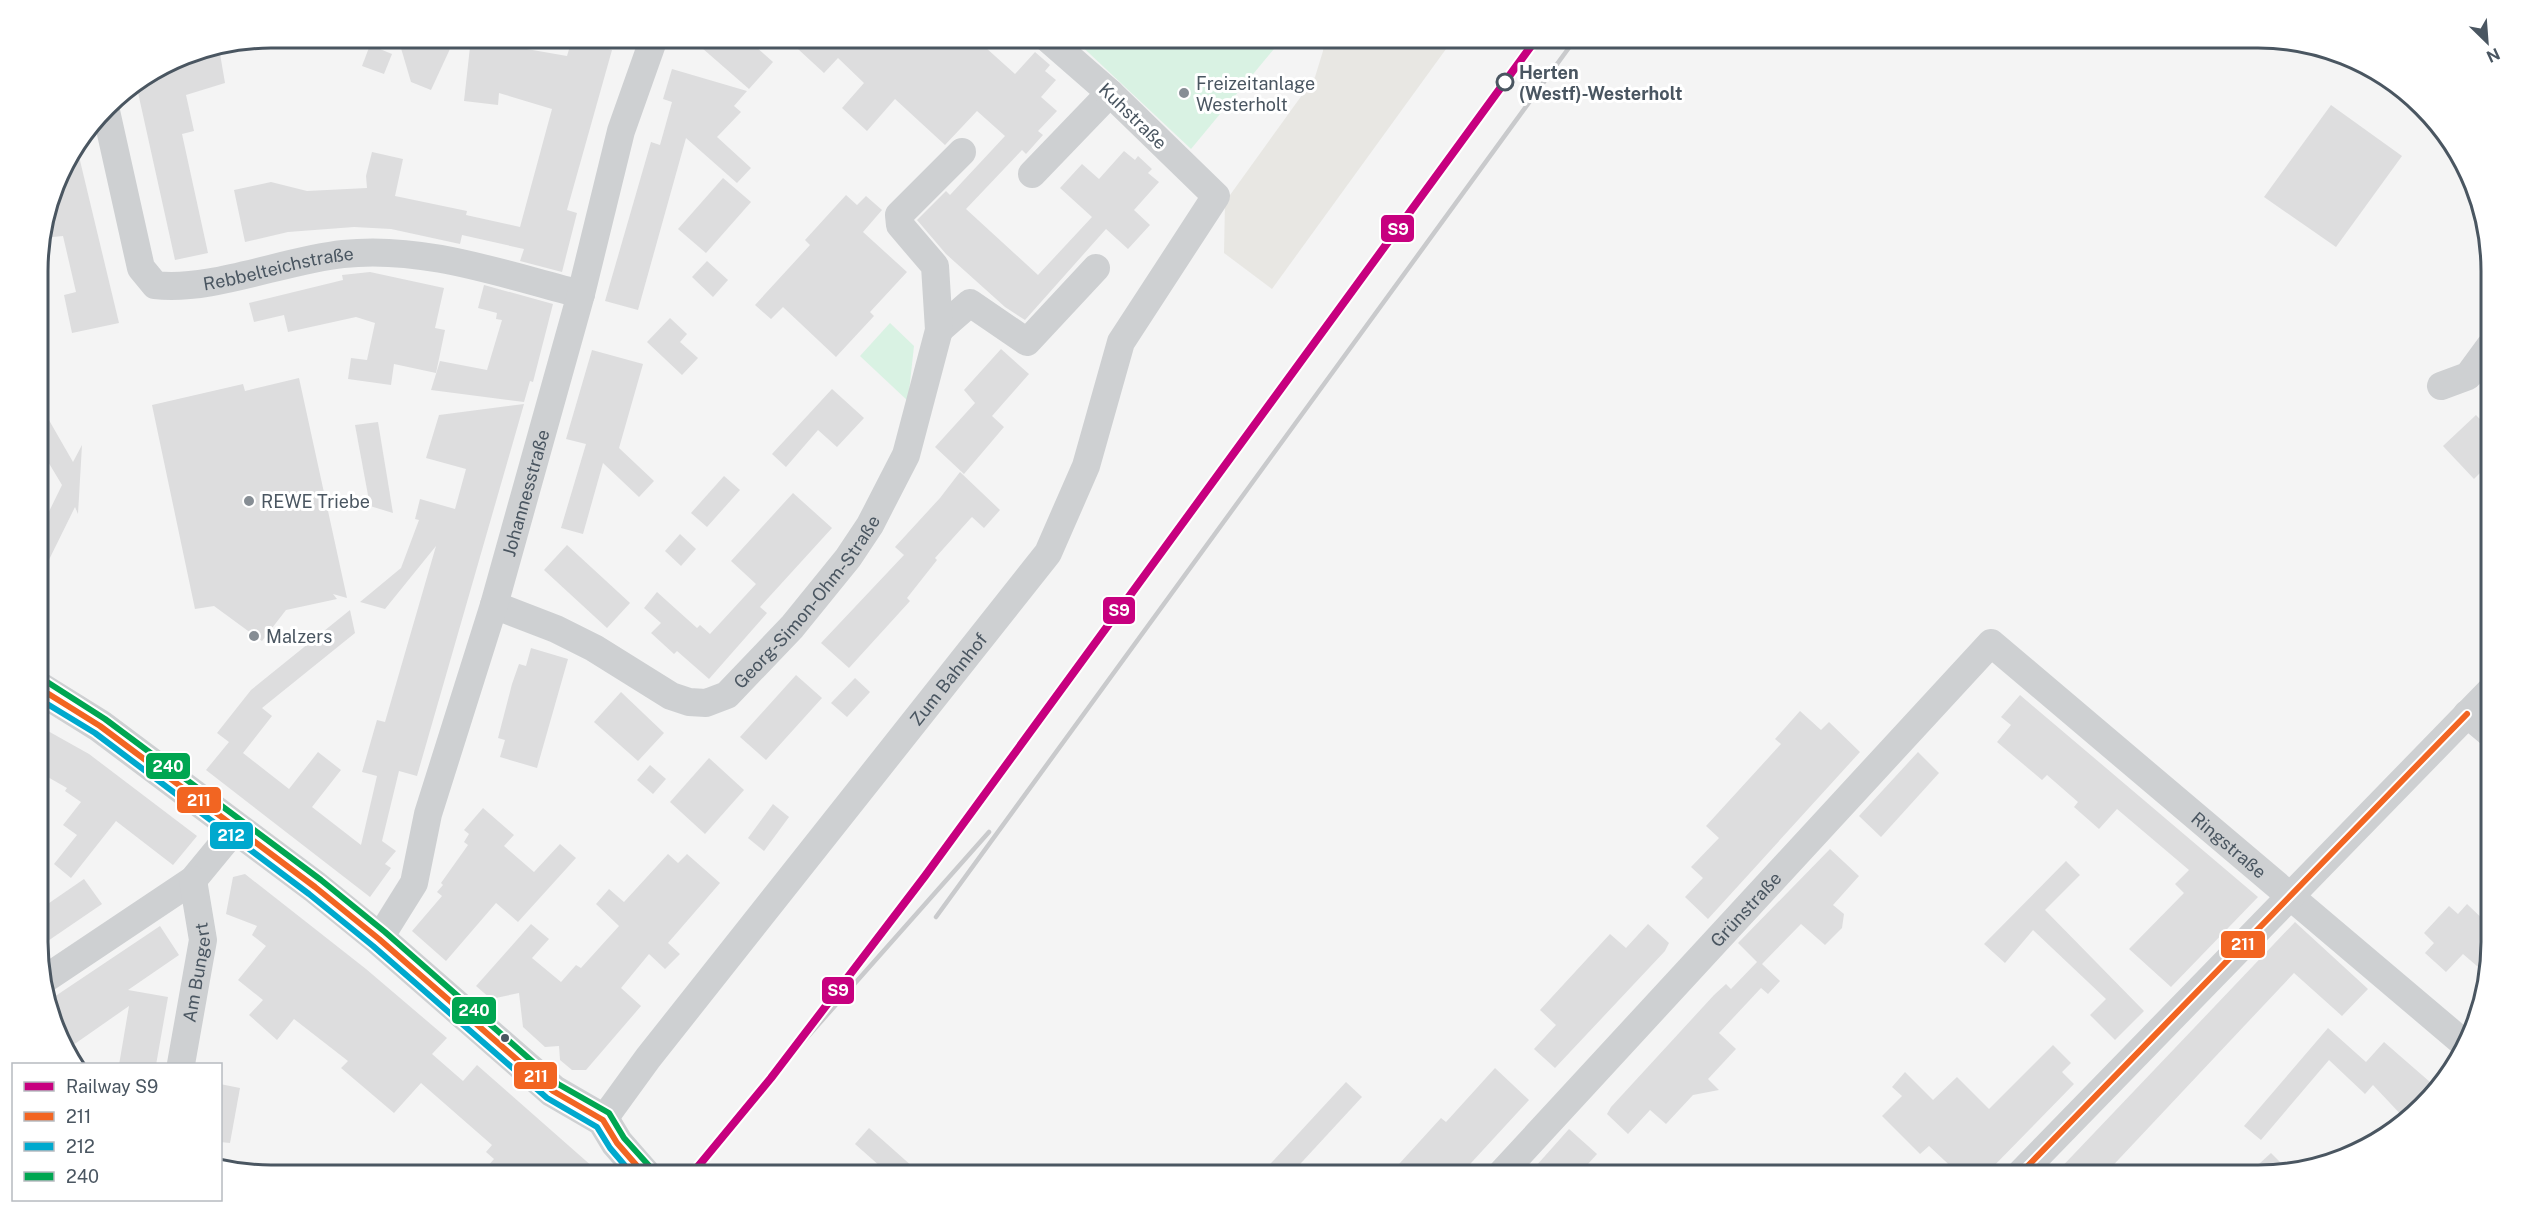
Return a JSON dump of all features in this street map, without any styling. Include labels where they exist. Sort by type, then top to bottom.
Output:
[{"type":"street","name":"Johannesstraße","points":[[380,939],[414,883],[428,814],[494,605],[581,294],[621,131],[650,48]]},
{"type":"street","name":"Kuhstraße","points":[[1058,48],[1110,93],[1216,196]]},
{"type":"street","points":[[1032,174],[1110,93]]},
{"type":"street","name":"Rebbelteichstraße","points":[[108,119],[141,268],[155,285],[180,288],[307,259],[367,252],[407,254],[451,262],[581,294]]},
{"type":"street","name":"Georg-Simon-Ohm-Straße","points":[[494,605],[556,629],[594,648],[671,696],[689,702],[706,703],[727,695],[800,618],[848,558],[870,525],[906,455],[939,330],[935,266],[900,225],[900,215],[962,152]]},
{"type":"street","name":"Zum Bahnhof","points":[[603,1120],[655,1048],[1048,553],[1086,466],[1121,342],[1216,196]]},
{"type":"street","points":[[939,330],[970,303],[1027,342],[1096,268]]},
{"type":"street","points":[[2441,386],[2468,376],[2481,358]]},
{"type":"street","name":"Ringstraße","points":[[1991,643],[2459,1039]]},
{"type":"street","name":"Grünstraße","points":[[1509,1165],[1991,643]]},
{"type":"street","points":[[48,694],[100,726],[315,887],[380,939],[553,1091],[603,1120],[616,1143],[636,1165]]},
{"type":"street","points":[[2029,1165],[2481,700]]},
{"type":"street","points":[[2467,714],[2481,726]]},
{"type":"street","points":[[51,975],[193,880],[235,829]]},
{"type":"street","name":"Am Bungert","points":[[181,1063],[203,940],[193,880]]},
{"type":"shaded area","points":[[1323,48],[1447,48],[1272,289],[1224,253],[1225,202],[1315,77]]},
{"type":"green space","name":"Freizeitanlage Westerholt","points":[[1084,48],[1275,48],[1191,149]]},
{"type":"green space","points":[[890,323],[914,346],[908,401],[860,356]]},
{"type":"building","points":[[369,48],[377,48],[392,54],[384,74],[362,66]]},
{"type":"building","points":[[401,48],[450,48],[431,90],[411,82]]},
{"type":"building","points":[[470,48],[521,48],[567,56],[569,48],[612,50],[567,210],[577,213],[562,272],[520,261],[524,249],[462,235],[460,244],[391,229],[354,227],[288,232],[245,242],[234,190],[271,182],[307,191],[367,188],[366,176],[372,152],[403,159],[395,196],[467,211],[466,215],[520,227],[552,109],[499,93],[498,105],[464,101]]},
{"type":"building","points":[[702,48],[757,48],[773,62],[749,89]]},
{"type":"building","points":[[797,48],[986,48],[1015,74],[1035,52],[1050,65],[1045,71],[1056,80],[1041,97],[1057,111],[1038,131],[1043,135],[1026,154],[1022,150],[966,209],[1038,275],[1092,217],[1060,188],[1082,164],[1099,179],[1124,151],[1135,160],[1138,156],[1152,169],[1148,173],[1159,182],[1134,210],[1150,225],[1128,249],[1106,229],[1025,320],[1005,307],[946,254],[917,220],[946,191],[950,195],[1005,136],[977,111],[945,145],[895,99],[867,131],[842,108],[864,83],[838,58],[824,73]]},
{"type":"building","points":[[220,54],[225,83],[186,95],[194,131],[182,134],[208,253],[175,260],[138,92],[186,65]]},
{"type":"building","points":[[672,69],[747,91],[734,106],[741,112],[717,137],[751,168],[737,183],[686,138],[638,310],[605,301],[651,142],[660,145],[672,102],[663,99]]},
{"type":"building","points":[[2331,105],[2402,156],[2336,247],[2264,197]]},
{"type":"building","points":[[79,158],[119,323],[72,333],[64,295],[76,292],[63,236],[51,237],[52,228],[65,186]]},
{"type":"building","points":[[723,178],[751,202],[706,253],[678,229]]},
{"type":"building","points":[[846,195],[857,205],[866,196],[882,210],[863,232],[907,272],[870,312],[874,316],[836,357],[783,307],[771,319],[755,305],[810,245],[805,240]]},
{"type":"building","points":[[707,261],[728,280],[713,297],[692,277]]},
{"type":"building","points":[[370,272],[444,288],[435,328],[445,330],[436,373],[394,364],[391,385],[348,379],[351,358],[367,360],[375,323],[356,317],[288,332],[284,315],[254,322],[249,303],[343,280],[342,275]]},
{"type":"building","points":[[484,285],[553,304],[533,382],[530,381],[524,402],[431,390],[440,361],[487,370],[502,320],[496,319],[497,313],[478,308]]},
{"type":"building","points":[[670,318],[687,334],[680,342],[698,358],[682,375],[647,342]]},
{"type":"building","points":[[1001,349],[1029,374],[992,416],[1004,427],[964,474],[935,447],[975,403],[964,390]]},
{"type":"building","points":[[592,350],[643,364],[619,448],[654,481],[639,497],[603,463],[583,534],[561,528],[586,444],[566,439]]},
{"type":"building","name":"REWE Triebe","points":[[299,378],[347,598],[333,594],[337,599],[286,610],[262,641],[214,606],[195,609],[152,405],[243,384],[245,391]]},
{"type":"building","points":[[832,389],[864,418],[837,447],[818,430],[786,467],[772,454]]},
{"type":"building","points":[[524,404],[417,776],[399,771],[382,841],[396,851],[385,864],[391,868],[370,897],[206,770],[229,742],[217,733],[251,690],[350,610],[355,633],[262,708],[272,716],[243,753],[289,789],[318,752],[341,770],[312,807],[361,845],[377,776],[362,772],[377,720],[385,722],[436,546],[385,609],[360,602],[401,568],[419,520],[415,519],[420,499],[455,509],[466,469],[426,458],[439,415]]},
{"type":"building","points":[[2476,415],[2481,420],[2481,472],[2474,479],[2443,446]]},
{"type":"building","points":[[48,418],[73,462],[82,445],[78,514],[75,507],[48,562],[48,514],[62,485],[48,462]]},
{"type":"building","points":[[378,422],[393,513],[370,506],[355,425]]},
{"type":"building","points":[[960,472],[1000,510],[984,528],[972,517],[970,519],[935,558],[937,560],[907,598],[910,601],[849,668],[821,643],[904,555],[895,547],[940,498]]},
{"type":"building","points":[[724,476],[740,490],[707,527],[691,513]]},
{"type":"building","points":[[793,493],[832,528],[760,607],[767,613],[709,679],[677,651],[674,654],[651,633],[661,623],[644,608],[657,592],[697,628],[700,625],[710,634],[756,584],[731,561]]},
{"type":"building","points":[[680,534],[696,549],[681,566],[665,551]]},
{"type":"building","points":[[567,545],[630,603],[607,628],[544,570]]},
{"type":"building","points":[[531,648],[568,659],[537,768],[500,757],[505,740],[498,738],[519,664],[526,666]]},
{"type":"building","points":[[796,675],[822,698],[766,760],[740,737]]},
{"type":"building","points":[[855,678],[870,692],[847,717],[831,703]]},
{"type":"building","points":[[621,692],[664,733],[638,761],[594,722]]},
{"type":"building","points":[[2020,695],[2258,897],[2171,987],[2129,949],[2184,893],[2175,884],[2189,870],[2117,809],[2099,829],[2074,807],[2078,802],[2047,775],[2042,780],[1997,742],[2011,725],[2001,717]]},
{"type":"building","points":[[1800,711],[1821,730],[1829,722],[1860,752],[1708,919],[1685,897],[1703,878],[1691,867],[1719,838],[1706,826],[1781,744],[1775,739]]},
{"type":"building","points":[[48,731],[89,754],[197,836],[173,865],[116,821],[71,878],[54,864],[77,835],[63,825],[81,802],[65,791],[67,788],[48,777]]},
{"type":"building","points":[[1918,752],[1939,773],[1881,837],[1859,816]]},
{"type":"building","points":[[709,758],[744,790],[705,834],[670,802]]},
{"type":"building","points":[[650,765],[666,779],[653,794],[637,780]]},
{"type":"building","points":[[773,804],[789,817],[764,851],[748,838]]},
{"type":"building","points":[[483,808],[514,835],[504,846],[534,872],[560,844],[576,858],[518,922],[496,903],[446,961],[412,931],[442,896],[437,892],[443,885],[441,883],[468,845],[464,842],[469,834],[464,830]]},
{"type":"building","points":[[1830,849],[1859,876],[1833,905],[1844,914],[1842,928],[1825,945],[1801,924],[1762,964],[1780,981],[1768,994],[1761,988],[1719,1033],[1736,1049],[1708,1079],[1719,1090],[1693,1095],[1666,1124],[1650,1110],[1628,1134],[1607,1114],[1611,1107],[1714,995],[1726,984],[1731,989],[1757,962],[1738,943]]},
{"type":"building","points":[[668,854],[678,863],[687,854],[720,883],[668,943],[680,954],[665,969],[649,954],[621,988],[641,1006],[586,1070],[572,1070],[560,1060],[559,1046],[545,1047],[523,1027],[519,993],[491,999],[476,986],[531,924],[549,939],[532,958],[561,982],[576,965],[581,968],[619,926],[596,904],[609,889],[624,902]]},
{"type":"building","points":[[2066,861],[2080,875],[2045,910],[2144,1011],[2115,1040],[2090,1015],[2106,999],[2033,930],[2005,963],[1984,944]]},
{"type":"building","points":[[245,874],[366,969],[447,1038],[432,1054],[463,1081],[477,1065],[591,1165],[489,1165],[494,1159],[486,1152],[492,1145],[421,1083],[394,1113],[341,1068],[348,1061],[294,1019],[277,1040],[249,1015],[263,1000],[238,980],[266,946],[252,935],[257,926],[226,914],[233,877]]},
{"type":"building","points":[[84,879],[102,904],[48,941],[48,904]]},
{"type":"building","points":[[2467,904],[2481,917],[2479,968],[2463,954],[2446,972],[2425,953],[2434,943],[2424,933],[2449,906],[2458,914]]},
{"type":"building","points":[[2295,922],[2368,989],[2342,1016],[2294,973],[2113,1165],[2064,1165]]},
{"type":"building","points":[[1648,924],[1669,943],[1665,951],[1555,1068],[1534,1049],[1556,1025],[1540,1010],[1610,934],[1626,948]]},
{"type":"building","points":[[160,926],[179,955],[128,990],[168,997],[156,1063],[119,1063],[129,1006],[74,1045],[55,996]]},
{"type":"building","points":[[2328,1028],[2366,1062],[2384,1042],[2431,1083],[2400,1114],[2373,1085],[2365,1094],[2329,1060],[2261,1140],[2244,1126]]},
{"type":"building","points":[[2053,1045],[2071,1063],[2062,1072],[2074,1084],[1995,1165],[1949,1165],[1929,1146],[1920,1154],[1882,1116],[1902,1096],[1892,1087],[1905,1072],[1933,1100],[1957,1077],[1989,1109]]},
{"type":"building","points":[[1495,1068],[1529,1100],[1469,1165],[1398,1165],[1441,1118],[1446,1122]]},
{"type":"building","points":[[1346,1082],[1362,1097],[1299,1165],[1269,1165]]},
{"type":"building","points":[[222,1084],[240,1088],[230,1143],[222,1142]]},
{"type":"building","points":[[869,1128],[911,1165],[879,1165],[855,1144]]},
{"type":"building","points":[[1569,1129],[1597,1154],[1587,1165],[1537,1165]]},
{"type":"building","points":[[2271,1153],[2282,1164],[2272,1165],[2258,1165]]},
{"type":"railway","points":[[936,917],[1569,48]]},
{"type":"railway","points":[[771,1078],[989,832]]},
{"type":"rail line","name":"S9","points":[[699,1165],[771,1078],[925,876],[1530,48]]},
{"type":"transit line","name":"240","points":[[48,683],[105,719],[321,880],[385,932],[558,1084],[609,1113],[624,1138],[648,1165]]},
{"type":"transit line","name":"211","points":[[48,694],[100,726],[315,887],[379,939],[553,1091],[603,1120],[617,1143],[636,1165]]},
{"type":"transit line","name":"212","points":[[48,704],[95,733],[309,894],[373,946],[547,1098],[597,1127],[624,1165]]},
{"type":"transit line","name":"211","points":[[2029,1165],[2467,714]]},
{"type":"place","name":"Herten (Westf)-Westerholt","points":[[1505,82]]},
{"type":"place","name":"Freizeitanlage Westerholt","points":[[1184,93]]},
{"type":"place","name":"REWE Triebe","points":[[249,501]]},
{"type":"place","name":"Malzers","points":[[254,636]]}]
